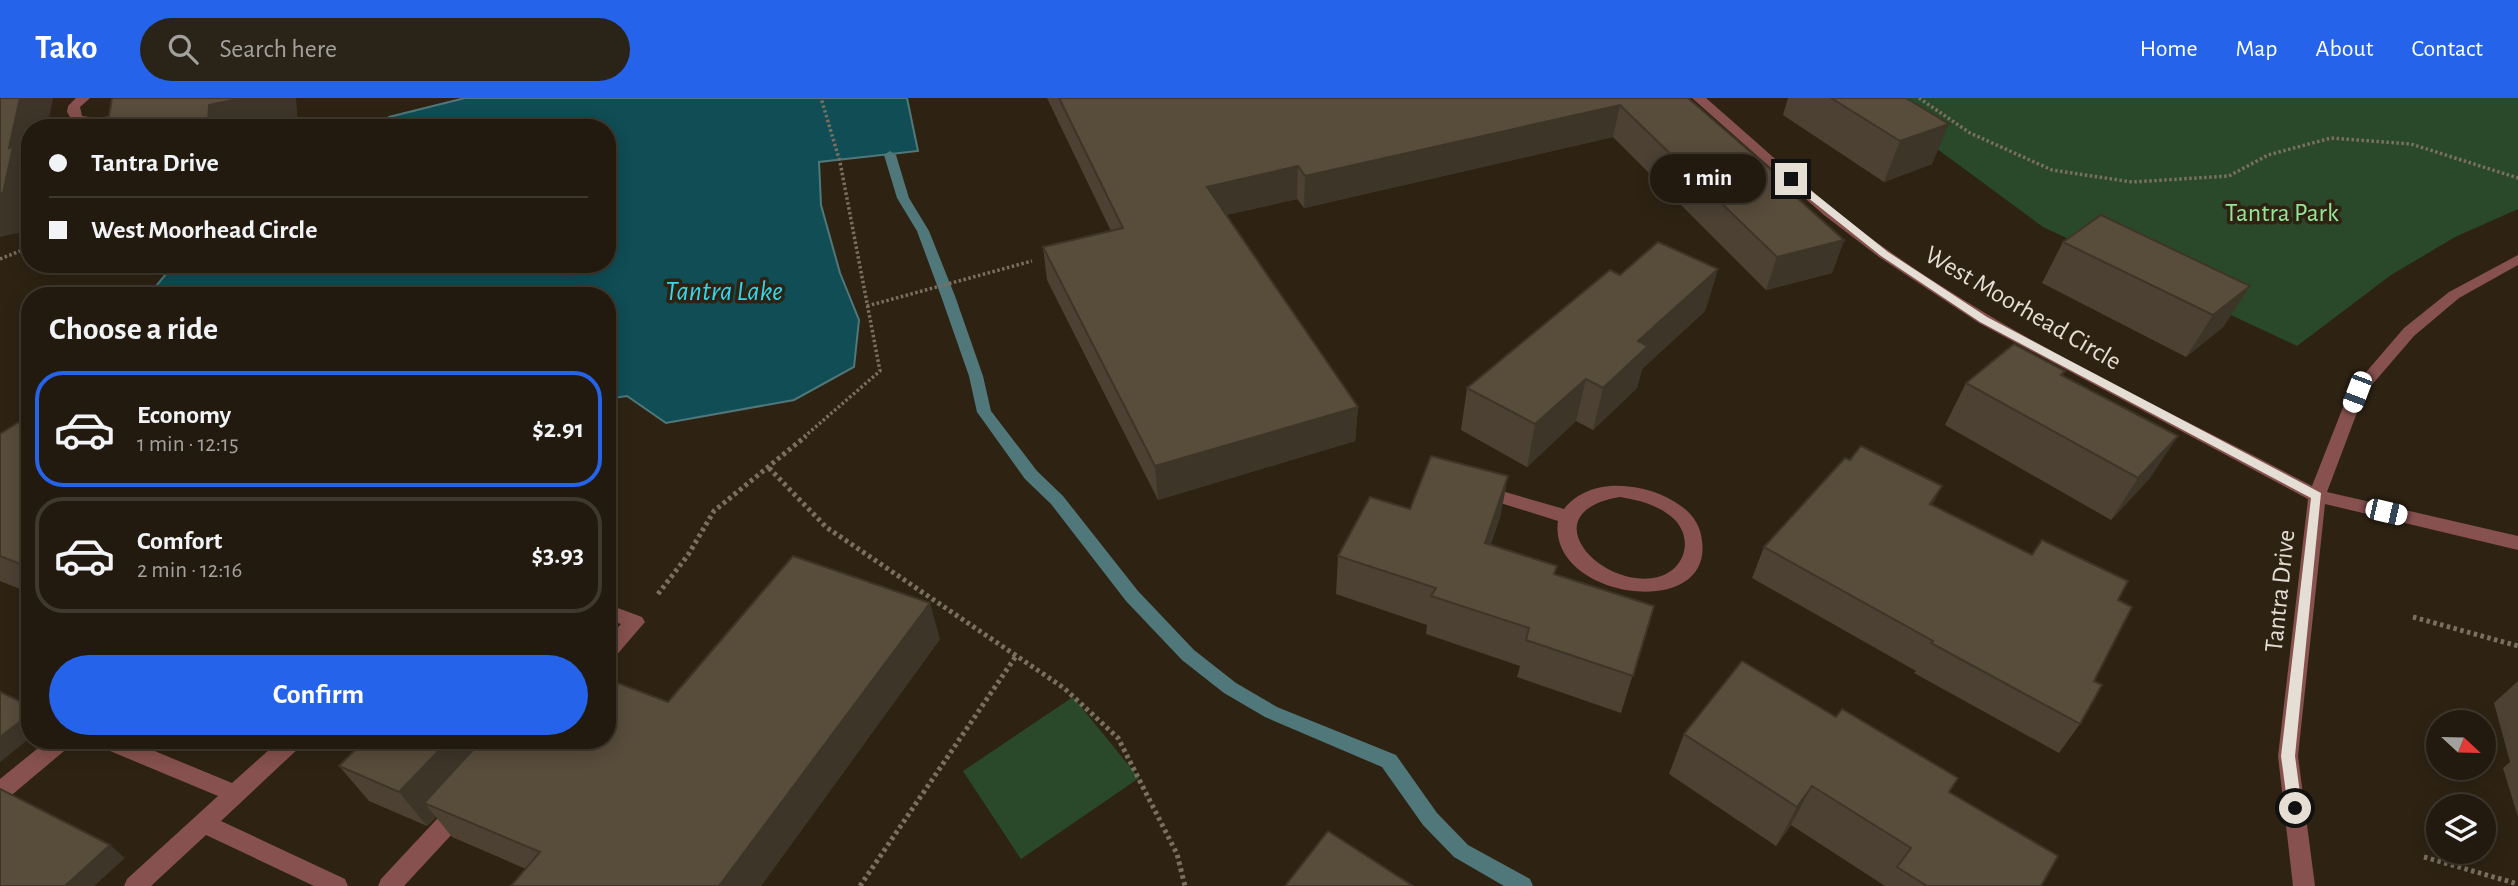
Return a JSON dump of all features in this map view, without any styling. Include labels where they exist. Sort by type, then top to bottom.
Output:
[{"type":"street","points":[[80,119],[75,117],[74,106],[84,98]]},
{"type":"street","name":"West Moorhead Circle","points":[[1698,98],[1829,212],[1884,254],[1984,320],[2317,496],[2518,543]]},
{"type":"street","points":[[107,119],[146,113]]},
{"type":"street","name":"Tantra Drive","points":[[2304,886],[2288,756],[2317,496],[2357,392],[2418,325],[2454,295],[2518,259]]},
{"type":"street","points":[[1458,485],[1568,517]]},
{"type":"street","points":[[1620,491],[1644,494],[1668,504],[1685,519],[1694,537],[1694,555],[1684,571],[1665,582],[1642,585],[1615,581],[1592,570],[1575,554],[1567,535],[1568,517],[1579,503],[1597,493],[1620,491]]},
{"type":"street","points":[[616,615],[635,622],[616,642]]},
{"type":"street","points":[[0,792],[51,749]]},
{"type":"street","points":[[127,749],[235,794]]},
{"type":"street","points":[[135,886],[284,749]]},
{"type":"street","points":[[389,886],[471,799]]},
{"type":"street","points":[[204,823],[337,886]]},
{"type":"path","points":[[635,622],[688,555],[714,511],[769,468],[880,371],[841,162],[821,98]]},
{"type":"path","points":[[1919,98],[1970,133],[2052,170],[2132,182],[2229,176],[2268,155],[2331,138],[2412,144],[2518,178]]},
{"type":"path","points":[[0,259],[21,251]]},
{"type":"path","points":[[867,306],[1032,261]]},
{"type":"path","points":[[769,468],[826,527],[1063,688],[1118,738],[1177,854],[1185,886]]},
{"type":"path","points":[[2413,618],[2518,646]]},
{"type":"path","points":[[860,886],[1016,656]]},
{"type":"path","points":[[2424,857],[2518,884]]},
{"type":"green space","name":"Tantra Park","points":[[1868,98],[2518,98],[2518,209],[2455,237],[2391,275],[2297,346],[2043,227]]},
{"type":"green space","points":[[1073,697],[1139,778],[1021,859],[963,771]]},
{"type":"water","name":"Tantra Lake","points":[[465,98],[907,98],[918,151],[819,162],[821,205],[840,273],[859,320],[854,367],[794,400],[666,423],[627,396],[616,398],[616,287],[155,287],[167,273],[616,273],[616,119],[386,119]]},
{"type":"building","points":[[0,98],[20,98],[9,148],[13,147],[3,193],[0,194]]},
{"type":"building","points":[[112,98],[242,98],[209,105],[208,119],[108,119]]},
{"type":"building","points":[[1059,98],[1688,98],[1802,196],[1796,197],[1844,240],[1777,257],[1620,105],[1305,176],[1298,166],[1207,187],[1358,407],[1155,466],[1043,247],[1123,228]]},
{"type":"building","points":[[1831,98],[1906,98],[1949,124],[1900,141]]},
{"type":"building","points":[[2101,215],[2250,286],[2213,315],[2063,242]]},
{"type":"building","points":[[1658,242],[1718,269],[1638,341],[1648,346],[1603,388],[1586,379],[1535,424],[1467,388],[1610,270],[1620,275]]},
{"type":"building","points":[[2014,344],[2065,371],[2061,375],[2178,436],[2138,478],[1966,383]]},
{"type":"building","points":[[21,421],[21,564],[0,556],[0,434]]},
{"type":"building","points":[[1861,446],[1942,486],[1930,504],[2032,555],[2042,540],[2128,581],[2118,600],[2132,607],[2094,681],[2102,685],[2080,724],[1931,643],[1933,641],[1764,547],[1845,458],[1850,460]]},
{"type":"building","points":[[1431,456],[1508,476],[1485,543],[1557,566],[1554,574],[1654,606],[1633,676],[1526,640],[1529,628],[1431,596],[1436,588],[1338,556],[1370,497],[1410,509]]},
{"type":"building","points":[[793,556],[930,603],[719,886],[511,886],[540,852],[424,803],[474,749],[616,749],[616,682],[668,702]]},
{"type":"building","points":[[1742,661],[1836,717],[1842,709],[1958,778],[1949,792],[2058,856],[2041,886],[1927,886],[1897,867],[1911,848],[1812,786],[1797,807],[1684,734]]},
{"type":"building","points":[[0,692],[21,702],[21,721],[0,737]]},
{"type":"building","points":[[356,749],[440,749],[399,792],[339,766]]},
{"type":"building","points":[[0,789],[110,845],[65,886],[0,886]]},
{"type":"building","points":[[1328,831],[1413,886],[1285,886]]},
{"type":"waterway","points":[[890,155],[903,198],[923,231],[948,296],[976,376],[984,412],[1031,475],[1057,500],[1132,596],[1188,655],[1230,688],[1271,712],[1389,761],[1430,819],[1461,851],[1523,886]]},
{"type":"route","points":[[1791,179],[1884,254],[1984,320],[2317,496],[2288,756],[2295,808]]}]
